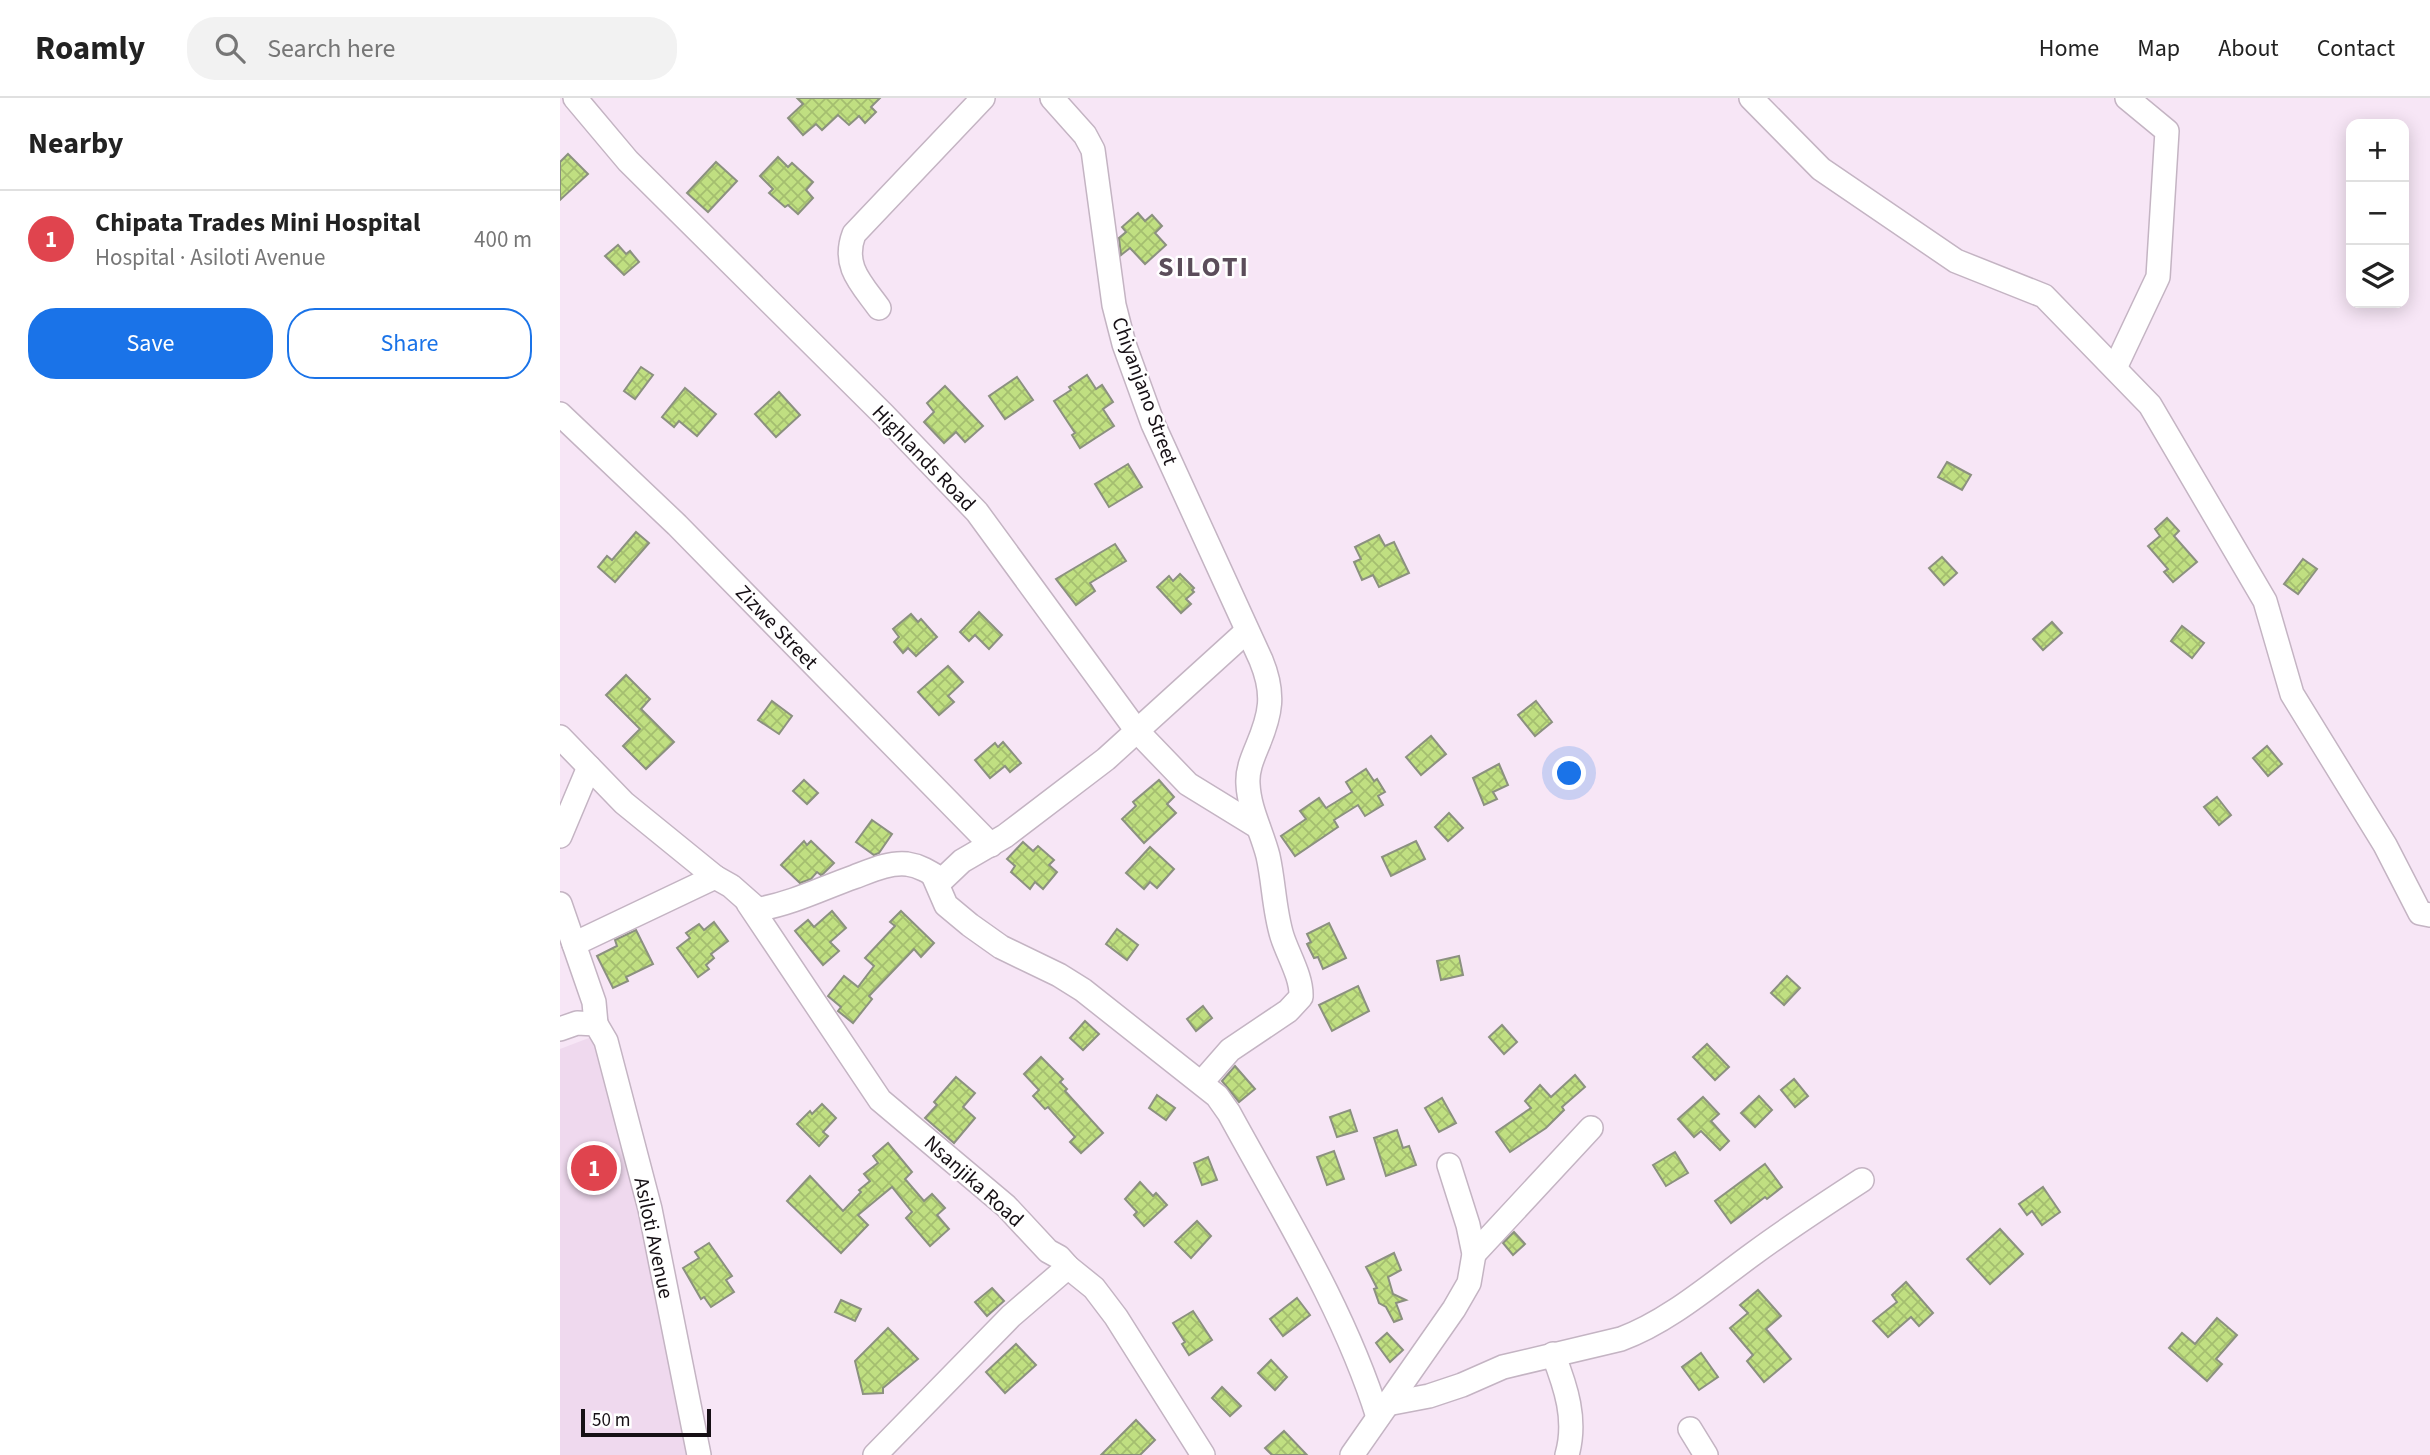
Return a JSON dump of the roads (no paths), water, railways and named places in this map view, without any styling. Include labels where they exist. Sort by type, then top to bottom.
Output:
[{"type":"street","name":"Highlands Road","points":[[575,98],[628,161],[884,415],[977,512],[1137,731],[1188,784],[1258,827]]},
{"type":"street","points":[[879,309],[852,265],[849,254],[854,234],[983,98]]},
{"type":"street","name":"Chiyanjano Street","points":[[1052,98],[1085,135],[1093,150],[1114,305],[1124,344],[1153,424],[1267,674],[1271,696],[1265,727],[1252,759],[1248,783],[1269,862],[1280,930],[1300,985],[1301,997],[1288,1010],[1230,1050],[1202,1082]]},
{"type":"street","points":[[1751,98],[1821,169],[1956,261],[2044,296],[2150,405],[2265,601],[2292,694],[2385,845],[2420,913],[2430,915]]},
{"type":"street","points":[[2115,368],[2158,277],[2167,131],[2127,98]]},
{"type":"street","name":"Zizwe Street","points":[[560,414],[677,525],[991,845]]},
{"type":"street","points":[[748,903],[760,909],[778,905],[890,865],[909,864],[942,880],[962,861],[991,845],[1072,786],[1247,631]]},
{"type":"street","points":[[560,737],[624,803],[715,877],[574,944]]},
{"type":"street","points":[[560,836],[589,767]]},
{"type":"street","points":[[933,875],[946,905],[970,925],[1000,947],[1078,986],[1217,1096],[1304,1247],[1382,1410]]},
{"type":"street","name":"Nsanjika Road","points":[[715,877],[731,886],[748,903],[880,1100],[1006,1206],[1048,1251],[1079,1274],[1106,1303],[1198,1453]]},
{"type":"street","name":"Asiloti Avenue","points":[[560,904],[594,1002],[596,1024],[606,1041],[650,1209],[699,1455]]},
{"type":"street","points":[[560,1029],[577,1023],[596,1024]]},
{"type":"street","points":[[1474,1254],[1591,1128]]},
{"type":"street","points":[[1352,1455],[1462,1296],[1473,1268],[1474,1254],[1468,1225],[1449,1165]]},
{"type":"street","points":[[1382,1410],[1462,1385],[1503,1367],[1621,1339],[1651,1326],[1861,1180]]},
{"type":"street","points":[[875,1455],[1011,1316],[1068,1267]]},
{"type":"street","points":[[1553,1354],[1566,1385],[1572,1419],[1567,1455]]},
{"type":"street","points":[[1690,1429],[1706,1455]]},
{"type":"place","name":"Chipata Trades Mini Hospital","points":[[594,1168]]},
{"type":"district","name":"SILOTI","points":[[1204,266]]}]
